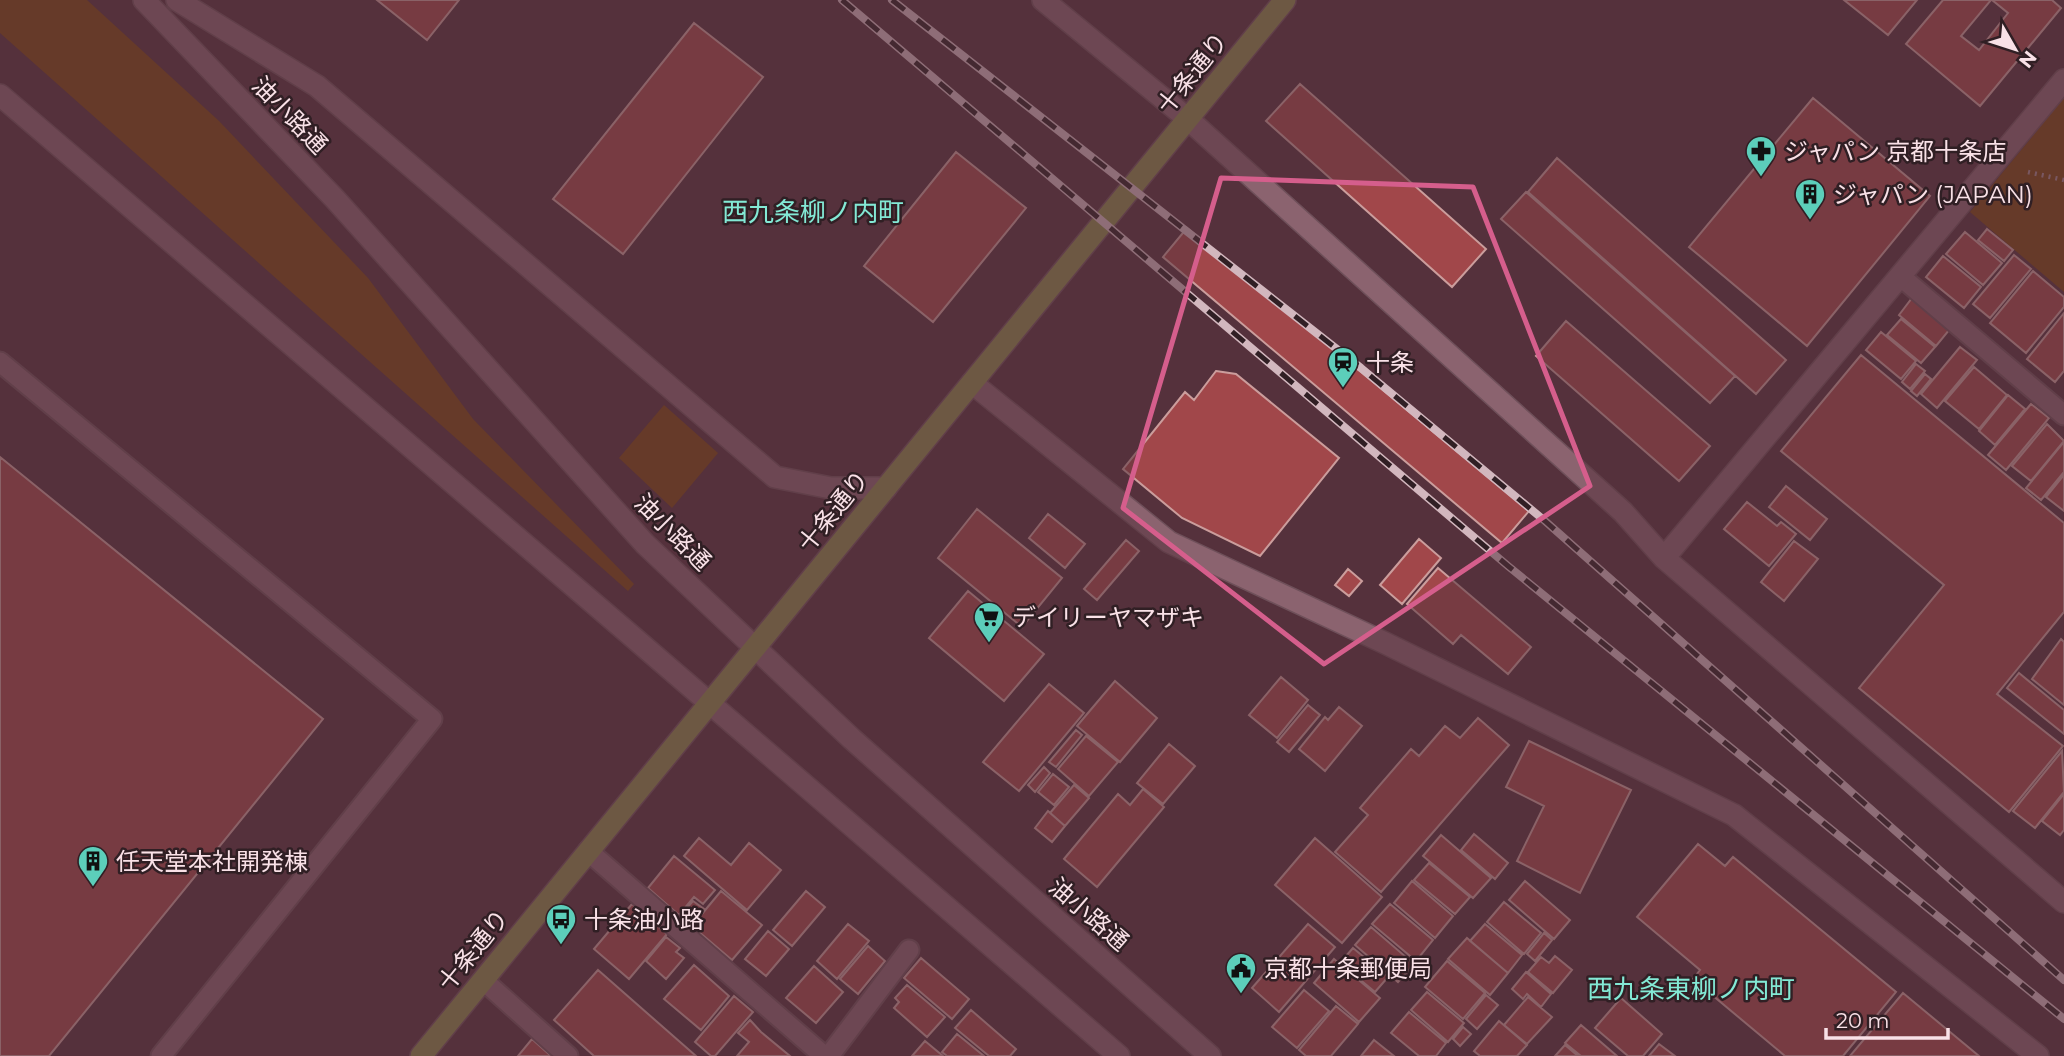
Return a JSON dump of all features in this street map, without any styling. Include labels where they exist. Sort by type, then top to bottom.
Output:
[{"type":"main road","name":"十条通り","points":[[421,1056],[1285,0]]},
{"type":"street","name":"油小路通","points":[[144,0],[335,199],[645,544],[852,739],[1210,1056]]},
{"type":"street","points":[[177,0],[317,86],[775,477],[831,488],[886,488]]},
{"type":"street","points":[[1043,0],[1188,119],[1623,512],[1664,558],[2064,902]]},
{"type":"street","points":[[1664,558],[2064,80]]},
{"type":"street","points":[[0,96],[590,602],[710,700],[1119,1056]]},
{"type":"street","points":[[972,383],[1169,542],[1385,643],[1734,815],[2038,1056]]},
{"type":"lane","points":[[1900,276],[2064,415]]},
{"type":"lane","points":[[0,362],[432,719],[160,1056]]},
{"type":"lane","points":[[589,851],[826,1056],[909,950]]},
{"type":"lane","points":[[483,980],[568,1056]]},
{"type":"highlighted area","points":[[1221,178],[1473,187],[1590,486],[1324,664],[1123,508]]},
{"type":"shaded area","points":[[0,0],[87,0],[219,121],[368,278],[473,419],[634,584],[628,591],[0,33]]},
{"type":"shaded area","points":[[2064,98],[2064,292],[1970,212]]},
{"type":"shaded area","points":[[664,405],[718,453],[672,508],[619,458]]},
{"type":"building","points":[[377,0],[459,0],[427,40]]},
{"type":"building","points":[[1844,0],[1917,0],[1888,35]]},
{"type":"building","points":[[1943,0],[1991,0],[1961,36],[1979,50],[2008,13],[1992,0],[2052,0],[2061,8],[1980,106],[1906,44]]},
{"type":"building","points":[[694,23],[763,77],[623,254],[553,199]]},
{"type":"building","points":[[1300,84],[1486,249],[1452,287],[1266,121]]},
{"type":"building","name":"ジャパン (JAPAN)","points":[[1813,98],[1930,196],[1807,346],[1689,247]]},
{"type":"building","points":[[956,152],[1026,208],[933,322],[864,266]]},
{"type":"building","points":[[1557,158],[1786,360],[1756,394],[1528,192]]},
{"type":"building","points":[[1526,192],[1735,376],[1710,403],[1501,219]]},
{"type":"building","points":[[1187,228],[1529,511],[1502,543],[1163,257]]},
{"type":"building","points":[[1987,229],[2013,250],[2004,261],[1978,240]]},
{"type":"building","points":[[1965,232],[2002,263],[1983,285],[1946,254]]},
{"type":"building","points":[[2014,255],[2031,269],[1990,318],[1973,304]]},
{"type":"building","points":[[1943,256],[1981,287],[1964,308],[1926,277]]},
{"type":"building","points":[[2033,271],[2064,297],[2064,307],[2026,353],[1990,323]]},
{"type":"building","points":[[1912,298],[1950,329],[1936,346],[1899,315]]},
{"type":"building","points":[[2064,313],[2064,371],[2055,382],[2027,359]]},
{"type":"building","points":[[1901,319],[1935,347],[1921,363],[1887,335]]},
{"type":"building","points":[[1566,321],[1710,446],[1679,481],[1536,356]]},
{"type":"building","points":[[1881,332],[1916,361],[1901,379],[1866,350]]},
{"type":"building","points":[[1960,347],[1977,360],[1937,408],[1921,394]]},
{"type":"building","points":[[1861,355],[2064,523],[2064,612],[1997,694],[2063,746],[2009,812],[1859,688],[1944,585],[1781,451]]},
{"type":"building","points":[[1916,364],[1925,371],[1910,389],[1902,382]]},
{"type":"building","points":[[1974,367],[2007,395],[1979,429],[1945,401]]},
{"type":"building","points":[[1216,371],[1236,374],[1339,458],[1260,556],[1182,518],[1123,469],[1185,392],[1194,400]]},
{"type":"building","points":[[1925,374],[1931,379],[1917,396],[1911,391]]},
{"type":"building","points":[[2008,395],[2025,409],[1995,445],[1979,431]]},
{"type":"building","points":[[2031,404],[2049,418],[2006,470],[1988,455]]},
{"type":"building","points":[[2047,424],[2064,441],[2031,481],[2012,466]]},
{"type":"building","points":[[2064,442],[2064,472],[2041,500],[2026,488]]},
{"type":"building","name":"任天堂本社開発棟","points":[[0,457],[323,719],[49,1056],[0,1056]]},
{"type":"building","points":[[2064,475],[2064,511],[2046,497]]},
{"type":"building","points":[[1786,486],[1827,519],[1810,540],[1769,507]]},
{"type":"building","points":[[1747,502],[1777,526],[1781,522],[1796,534],[1769,566],[1724,529]]},
{"type":"building","points":[[977,509],[1062,578],[1022,627],[938,558]]},
{"type":"building","points":[[1048,514],[1085,544],[1065,568],[1029,538]]},
{"type":"building","points":[[1419,539],[1441,558],[1402,604],[1380,585]]},
{"type":"building","points":[[1126,540],[1139,551],[1097,600],[1084,589]]},
{"type":"building","points":[[1794,541],[1818,559],[1784,601],[1761,582]]},
{"type":"building","points":[[1438,568],[1531,647],[1508,674],[1461,635],[1453,644],[1407,604]]},
{"type":"building","points":[[1348,569],[1362,581],[1349,596],[1335,585]]},
{"type":"building","points":[[968,591],[1044,654],[1004,701],[929,638]]},
{"type":"building","points":[[2061,639],[2064,642],[2064,705],[2032,679]]},
{"type":"building","points":[[2019,673],[2064,710],[2064,734],[2007,688]]},
{"type":"building","points":[[1281,677],[1308,700],[1277,738],[1249,715]]},
{"type":"building","points":[[1115,681],[1157,718],[1120,762],[1077,726]]},
{"type":"building","points":[[1049,684],[1084,713],[1019,791],[983,762]]},
{"type":"building","points":[[1308,705],[1320,715],[1289,752],[1277,742]]},
{"type":"building","points":[[1339,707],[1362,726],[1325,771],[1299,749],[1325,717],[1328,720]]},
{"type":"building","points":[[1478,718],[1509,745],[1381,892],[1335,852],[1368,815],[1360,808],[1411,749],[1419,756],[1445,726],[1460,738]]},
{"type":"building","points":[[1076,730],[1082,735],[1056,767],[1049,762]]},
{"type":"building","points":[[1086,736],[1118,762],[1089,796],[1058,769]]},
{"type":"building","points":[[1529,741],[1631,790],[1580,893],[1517,861],[1544,806],[1506,787]]},
{"type":"building","points":[[1169,744],[1195,766],[1163,804],[1137,783]]},
{"type":"building","points":[[2062,751],[2064,792],[2035,828],[2013,811]]},
{"type":"building","points":[[1044,767],[1050,773],[1035,792],[1028,785]]},
{"type":"building","points":[[1053,774],[1069,787],[1054,805],[1038,792]]},
{"type":"building","points":[[1074,785],[1089,798],[1065,826],[1050,813]]},
{"type":"building","points":[[1143,789],[1164,807],[1097,887],[1064,859],[1118,794],[1130,805]]},
{"type":"building","points":[[2064,794],[2064,830],[2060,835],[2042,821]]},
{"type":"building","points":[[1048,811],[1065,826],[1052,842],[1035,828]]},
{"type":"building","points":[[1474,834],[1508,863],[1495,879],[1461,850]]},
{"type":"building","points":[[1441,835],[1491,878],[1473,898],[1423,856]]},
{"type":"building","points":[[699,838],[731,865],[749,843],[781,870],[747,910],[684,856]]},
{"type":"building","points":[[1315,838],[1382,897],[1342,943],[1275,885]]},
{"type":"building","points":[[1698,844],[1725,866],[1733,857],[1896,992],[1843,1056],[1785,1056],[1693,979],[1700,970],[1637,917]]},
{"type":"building","points":[[674,856],[715,890],[703,904],[694,897],[679,915],[648,888]]},
{"type":"building","points":[[1429,863],[1470,897],[1455,914],[1414,880]]},
{"type":"building","points":[[1412,881],[1453,916],[1435,938],[1394,903]]},
{"type":"building","points":[[1525,881],[1570,920],[1554,939],[1509,900]]},
{"type":"building","points":[[721,891],[762,925],[732,960],[692,926]]},
{"type":"building","points":[[806,891],[825,907],[792,946],[773,930]]},
{"type":"building","points":[[693,901],[704,909],[690,926],[679,917]]},
{"type":"building","points":[[1504,902],[1541,933],[1524,954],[1487,922]]},
{"type":"building","points":[[632,904],[667,934],[629,979],[594,949]]},
{"type":"building","points":[[1390,904],[1433,940],[1416,961],[1372,924]]},
{"type":"building","points":[[848,924],[869,941],[837,979],[817,961]]},
{"type":"building","points":[[1308,924],[1335,947],[1279,1012],[1252,988]]},
{"type":"building","points":[[1485,924],[1522,955],[1508,973],[1470,941]]},
{"type":"building","points":[[1371,927],[1414,964],[1398,982],[1355,945]]},
{"type":"building","points":[[768,931],[789,949],[766,976],[745,959]]},
{"type":"building","points":[[1544,933],[1552,940],[1535,961],[1527,954]]},
{"type":"building","points":[[666,937],[680,948],[676,952],[684,958],[666,979],[646,961]]},
{"type":"building","points":[[1467,938],[1508,973],[1490,995],[1448,959]]},
{"type":"building","points":[[868,946],[885,961],[858,994],[840,979]]},
{"type":"building","points":[[1353,948],[1388,977],[1375,992],[1340,963]]},
{"type":"building","points":[[1555,956],[1572,970],[1553,993],[1528,972],[1541,957],[1549,963]]},
{"type":"building","points":[[921,958],[969,999],[952,1019],[904,978]]},
{"type":"building","points":[[1334,959],[1380,998],[1359,1022],[1314,983]]},
{"type":"building","points":[[1447,961],[1485,993],[1463,1019],[1425,987]]},
{"type":"building","points":[[694,965],[729,996],[701,1030],[664,999]]},
{"type":"building","points":[[814,966],[843,992],[816,1023],[786,998]]},
{"type":"building","points":[[598,970],[696,1056],[594,1056],[554,1020]]},
{"type":"building","points":[[1526,972],[1551,994],[1541,1007],[1527,994],[1523,999],[1512,989]]},
{"type":"building","points":[[907,985],[945,1017],[927,1037],[894,1008],[899,1002],[895,998]]},
{"type":"building","points":[[1304,990],[1329,1011],[1297,1048],[1272,1027]]},
{"type":"building","points":[[1427,992],[1464,1023],[1448,1042],[1411,1010]]},
{"type":"building","points":[[1903,993],[1979,1056],[1850,1056]]},
{"type":"building","points":[[1486,995],[1498,1005],[1477,1029],[1466,1019]]},
{"type":"building","points":[[734,996],[753,1012],[715,1056],[711,1056],[695,1042]]},
{"type":"building","points":[[1528,997],[1552,1017],[1527,1044],[1504,1025]]},
{"type":"building","points":[[1621,998],[1662,1034],[1643,1056],[1628,1056],[1595,1028]]},
{"type":"building","points":[[1336,1006],[1358,1024],[1331,1056],[1306,1056],[1299,1050]]},
{"type":"building","points":[[971,1010],[1016,1049],[1010,1056],[989,1056],[955,1028]]},
{"type":"building","points":[[1409,1012],[1446,1043],[1436,1056],[1419,1056],[1391,1033]]},
{"type":"building","points":[[750,1020],[790,1056],[737,1056],[749,1042],[738,1033]]},
{"type":"building","points":[[1499,1021],[1527,1045],[1517,1056],[1480,1056],[1474,1051]]},
{"type":"building","points":[[1581,1025],[1617,1056],[1581,1056],[1565,1043]]},
{"type":"building","points":[[1463,1027],[1471,1034],[1460,1046],[1453,1039]]},
{"type":"building","points":[[957,1034],[984,1056],[947,1056],[942,1052]]},
{"type":"building","points":[[532,1039],[551,1056],[518,1056]]},
{"type":"building","points":[[1374,1040],[1394,1056],[1361,1056]]},
{"type":"building","points":[[925,1041],[943,1056],[912,1056]]},
{"type":"building","points":[[1659,1044],[1675,1056],[1649,1056]]},
{"type":"building","points":[[1565,1045],[1578,1056],[1555,1056]]},
{"type":"railway","points":[[842,0],[1508,566],[2064,1019]]},
{"type":"railway","points":[[892,0],[1361,368],[1545,521],[2064,980]]},
{"type":"place","name":"ジャパン 京都十条店","points":[[1761,178]]},
{"type":"place","name":"ジャパン (JAPAN)","points":[[1810,221]]},
{"type":"place","name":"十条","points":[[1343,389]]},
{"type":"place","name":"デイリーヤマザキ","points":[[989,644]]},
{"type":"place","name":"任天堂本社開発棟","points":[[93,888]]},
{"type":"place","name":"十条油小路","points":[[561,946]]},
{"type":"place","name":"京都十条郵便局","points":[[1241,995]]},
{"type":"district","name":"西九条柳ノ内町","points":[[813,212]]},
{"type":"district","name":"西九条東柳ノ内町","points":[[1691,989]]}]
